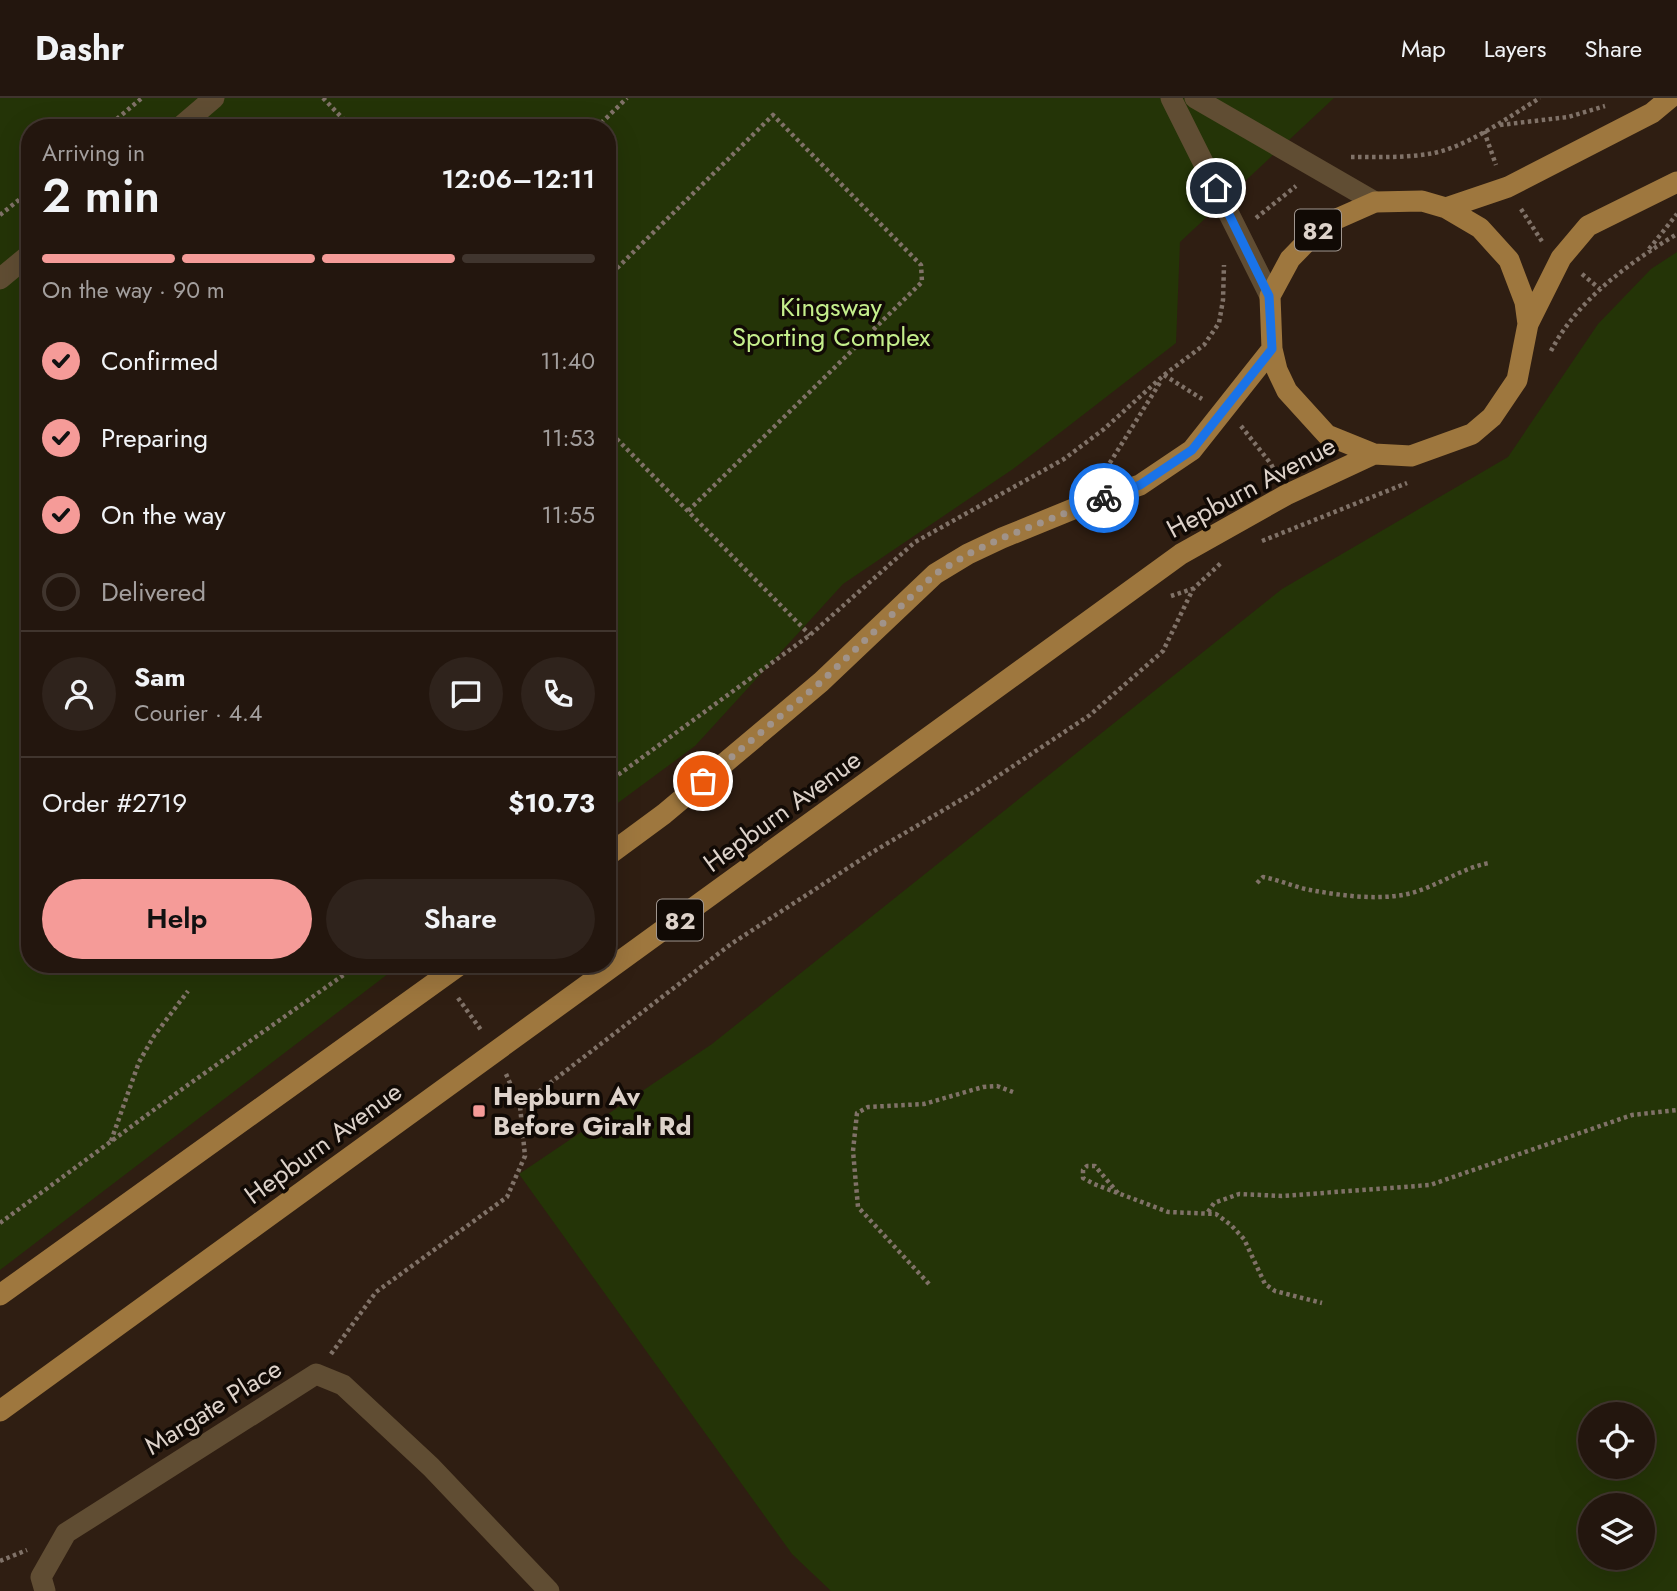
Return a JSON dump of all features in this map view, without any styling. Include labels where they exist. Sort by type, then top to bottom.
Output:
[{"type":"main road","points":[[1446,208],[1508,187],[1652,113],[1670,98]]},
{"type":"main road","name":"82","points":[[1528,324],[1525,302],[1509,260],[1480,228],[1446,208],[1422,201],[1375,202],[1323,225],[1290,259],[1269,296],[1272,349],[1277,370],[1287,391],[1327,435],[1374,454],[1411,456],[1472,434],[1492,417],[1517,380],[1528,324],[1561,258],[1588,226],[1677,182]]},
{"type":"main road","name":"Hepburn Avenue","points":[[616,849],[664,814],[821,682],[935,574],[1002,538],[1140,485],[1192,450],[1272,349]]},
{"type":"main road","name":"Hepburn Avenue","points":[[616,964],[1181,554],[1286,495],[1374,454]]},
{"type":"main road","points":[[0,1295],[448,973]]},
{"type":"main road","name":"Hepburn Avenue","points":[[0,1411],[604,973]]},
{"type":"street","points":[[190,119],[214,98]]},
{"type":"street","points":[[1171,98],[1269,296]]},
{"type":"street","points":[[1195,98],[1375,202]]},
{"type":"street","points":[[0,279],[21,262]]},
{"type":"street","name":"Margate Place","points":[[45,1591],[41,1577],[66,1533],[316,1374],[343,1384],[431,1466],[549,1591]]},
{"type":"path","points":[[117,119],[142,98]]},
{"type":"path","points":[[323,98],[343,119]]},
{"type":"path","points":[[605,119],[627,98]]},
{"type":"path","points":[[616,776],[810,635],[915,542],[1064,459],[1104,429],[1164,375],[1203,345],[1219,323],[1223,300],[1224,266],[1217,249],[1336,157],[1430,154],[1496,125],[1540,98]]},
{"type":"path","points":[[1496,125],[1567,117],[1614,103]]},
{"type":"path","points":[[616,269],[773,116],[921,265],[922,282],[688,511]]},
{"type":"path","points":[[1484,131],[1497,169],[1549,252],[1561,258],[1600,289]]},
{"type":"path","points":[[0,215],[21,198]]},
{"type":"path","points":[[1646,253],[1677,214]]},
{"type":"path","points":[[1547,357],[1559,335],[1600,289],[1646,253],[1677,234]]},
{"type":"path","points":[[1164,375],[1243,428],[1271,464],[1286,495],[1292,529]]},
{"type":"path","points":[[1105,470],[1164,375]]},
{"type":"path","points":[[616,438],[810,635]]},
{"type":"path","points":[[1260,542],[1417,479]]},
{"type":"path","points":[[316,1374],[376,1293],[507,1197],[525,1156],[520,1105],[731,944],[871,853],[974,792],[1090,715],[1163,651],[1193,589],[1226,559]]},
{"type":"path","points":[[1256,883],[1263,877],[1308,889],[1363,896],[1395,896],[1418,891],[1459,872],[1489,863]]},
{"type":"path","points":[[0,1223],[346,973]]},
{"type":"path","points":[[111,1142],[139,1062],[160,1027],[188,991]]},
{"type":"path","points":[[929,1284],[858,1207],[853,1151],[857,1113],[868,1107],[925,1104],[983,1087],[997,1086],[1013,1091]]},
{"type":"path","points":[[1208,1212],[1214,1203],[1239,1194],[1282,1196],[1430,1185],[1632,1115],[1677,1110]]},
{"type":"path","points":[[1118,1193],[1094,1166],[1087,1166],[1083,1170],[1083,1178],[1118,1193],[1168,1212],[1216,1214],[1244,1239],[1265,1284],[1275,1291],[1322,1303]]},
{"type":"green space","name":"Kingsway Sporting Complex","points":[[0,98],[1334,98],[1180,242],[1176,343],[1013,469],[843,584],[695,746],[616,804],[616,119],[21,119],[21,973],[389,973],[0,1270]]},
{"type":"green space","points":[[1677,252],[1677,1591],[831,1591],[792,1554],[519,1174],[712,1044],[1282,589],[1508,457],[1598,324],[1651,269]]},
{"type":"way so far","points":[[703,781],[821,682],[935,574],[1002,538],[1104,498]]},
{"type":"place","name":"Hepburn Av Before Giralt Rd","points":[[479,1111]]},
{"type":"route","points":[[1104,498],[1140,485],[1192,450],[1272,349],[1269,296],[1216,188]]}]
